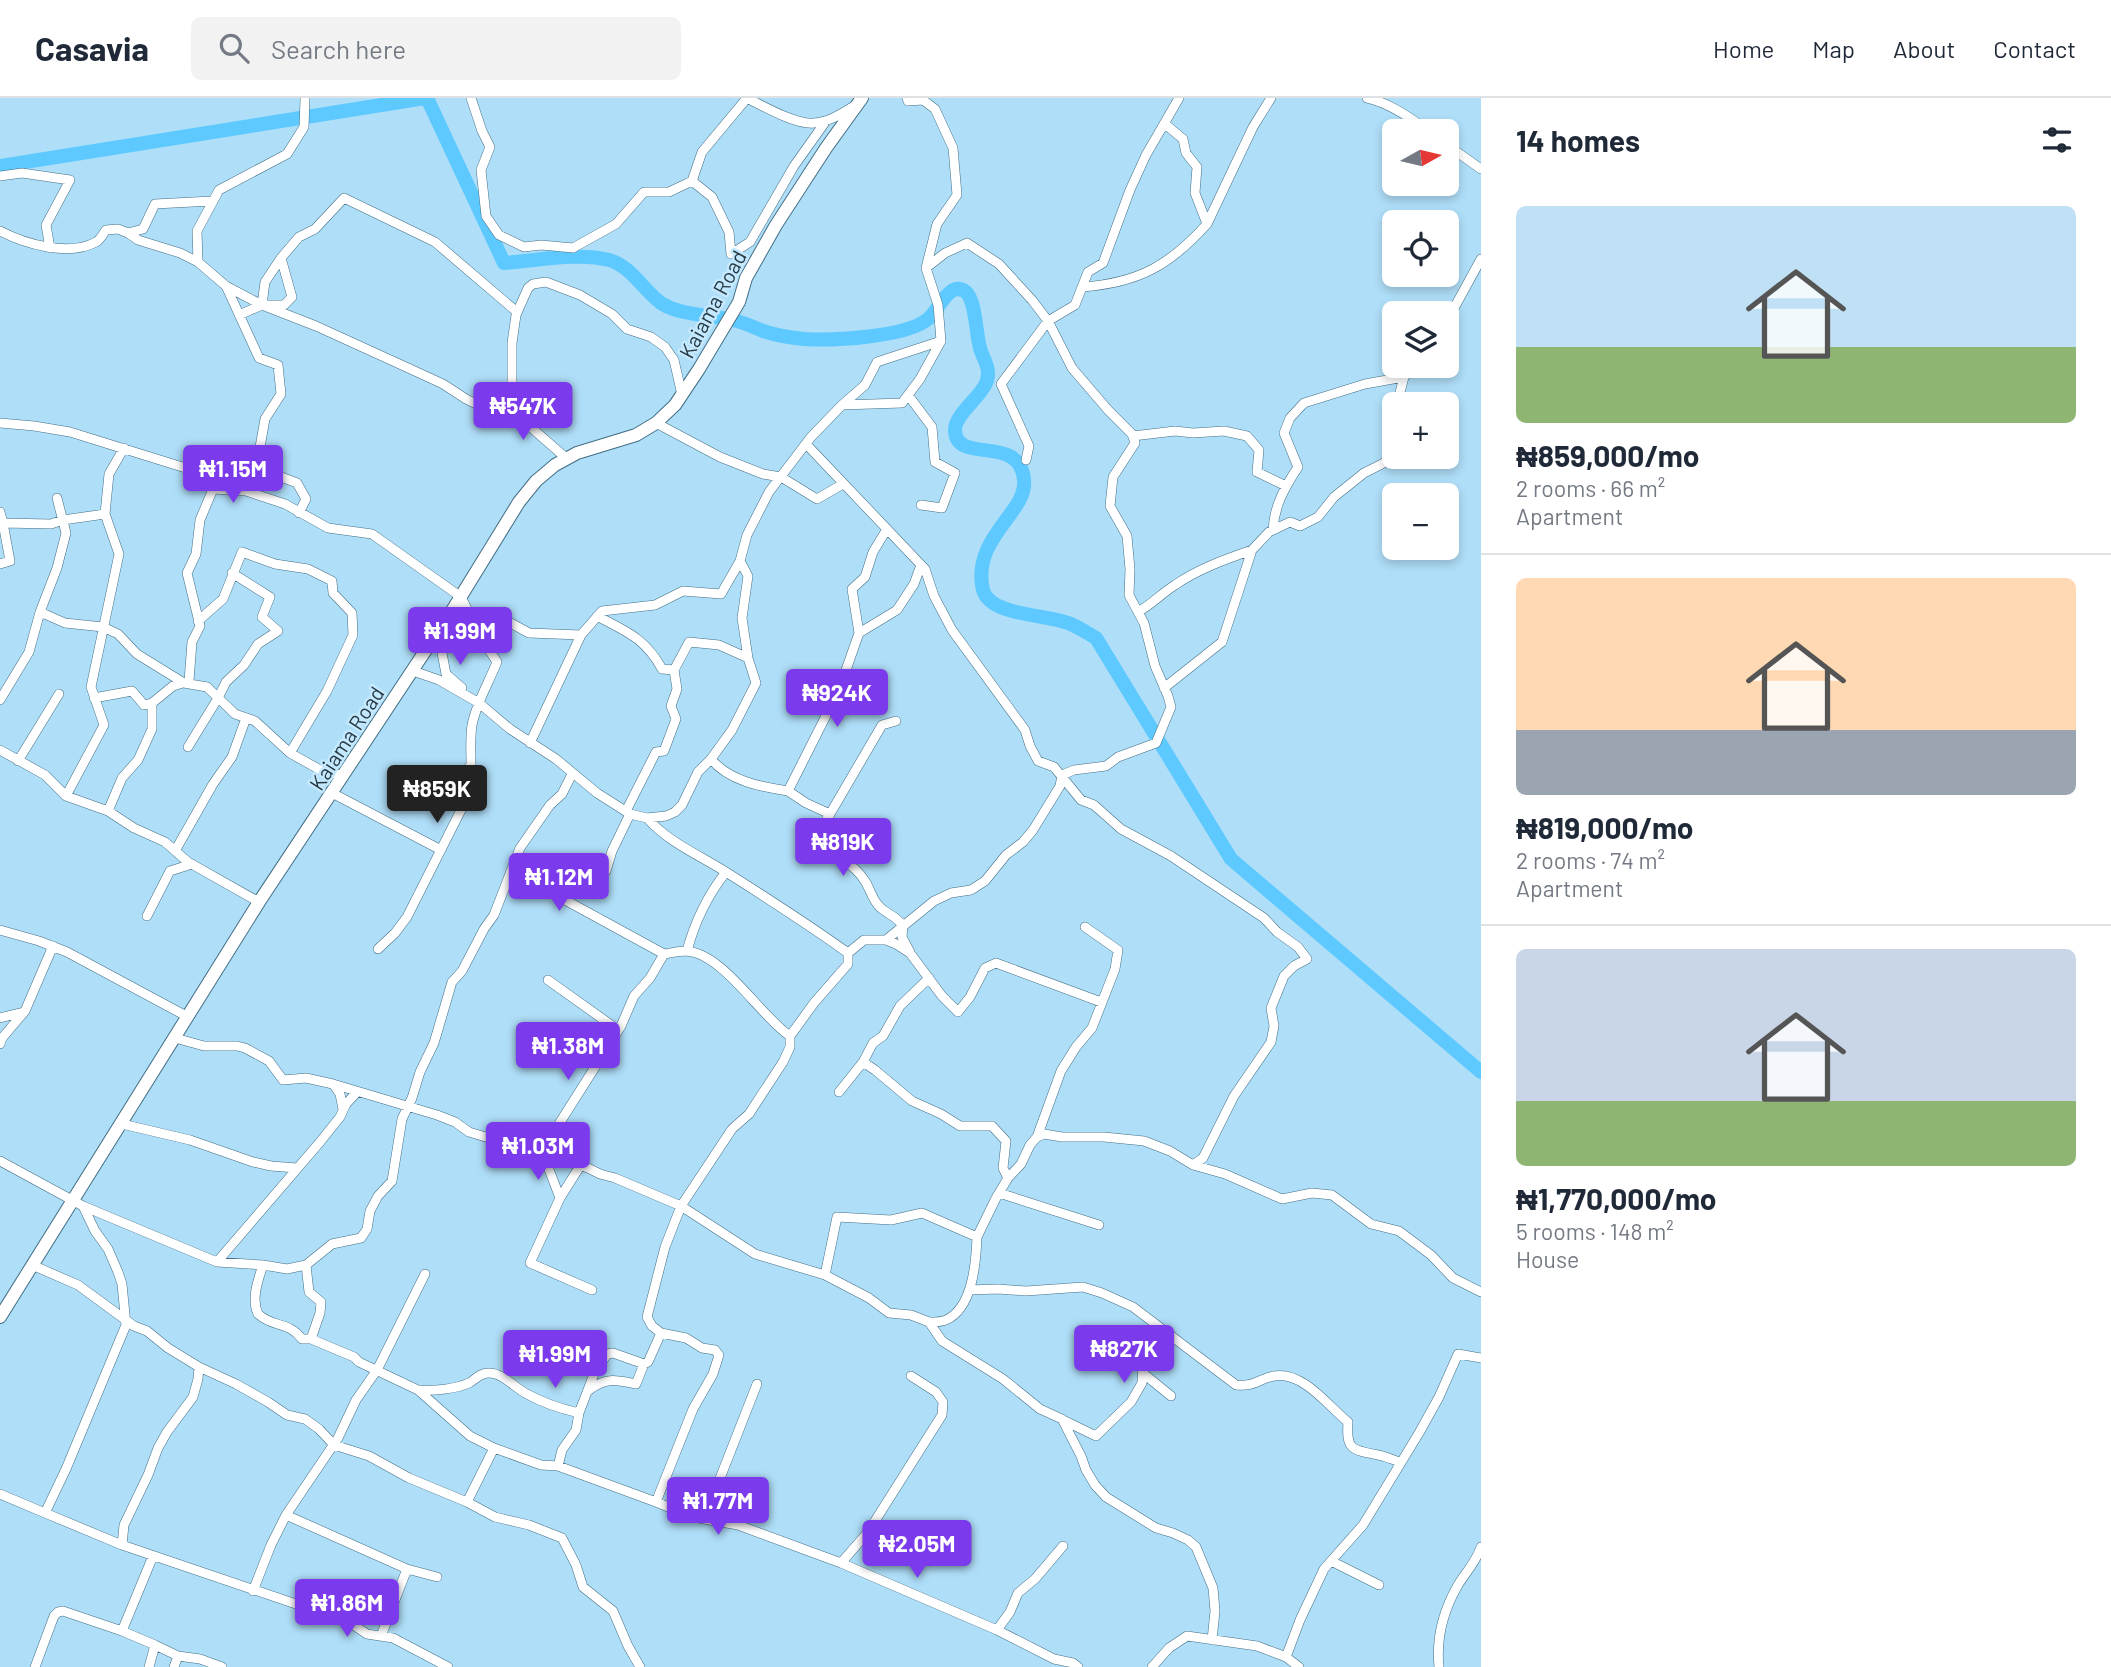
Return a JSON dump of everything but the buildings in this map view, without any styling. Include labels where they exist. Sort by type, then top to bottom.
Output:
[{"type":"highway","name":"Kaiama Road","points":[[0,1317],[32,1265],[78,1203],[122,1124],[259,902],[413,671],[519,502],[546,471],[566,458],[623,440],[656,423],[682,396],[739,302],[746,278],[776,225],[860,101]]},
{"type":"street","points":[[198,262],[197,230],[219,190],[287,154],[304,127],[305,98]]},
{"type":"street","points":[[471,98],[490,147],[481,170],[486,216],[499,235],[523,247],[541,245],[573,248],[616,224],[644,192],[669,192],[692,181],[702,152],[747,98],[780,115],[812,124],[832,119],[860,101]]},
{"type":"street","points":[[842,405],[902,403],[920,379],[941,341],[938,305],[926,268],[937,225],[957,195],[953,148],[935,109],[923,100],[908,101],[907,98]]},
{"type":"street","points":[[1026,460],[1029,446],[1001,383],[1048,321],[1074,305],[1088,272],[1103,263],[1146,155],[1179,98]]},
{"type":"street","points":[[1082,287],[1129,279],[1159,267],[1186,247],[1207,224],[1271,98]]},
{"type":"street","points":[[1367,98],[1411,119]]},
{"type":"street","points":[[692,181],[712,197],[729,232],[731,254],[750,243],[794,166],[826,121]]},
{"type":"street","points":[[1165,124],[1183,139],[1186,153],[1197,167],[1195,193],[1207,224]]},
{"type":"street","points":[[1460,154],[1481,169]]},
{"type":"street","points":[[0,176],[22,173],[70,180],[46,225],[50,248]]},
{"type":"street","points":[[262,306],[265,282],[281,258],[299,237],[316,229],[344,198],[435,242],[517,312]]},
{"type":"street","points":[[128,233],[143,229],[155,204],[212,201]]},
{"type":"street","points":[[0,231],[50,248],[78,249],[98,241],[106,230],[118,229],[138,240],[167,248],[198,262],[226,286],[262,306],[316,326],[406,366],[486,409],[502,402],[512,390],[512,343],[517,312],[524,294],[533,284],[546,282],[570,290],[612,314],[627,329],[651,337],[664,346],[674,360],[682,396]]},
{"type":"street","points":[[926,268],[945,253],[967,243],[999,264],[1048,321],[1072,368],[1133,436],[1135,443],[1113,477],[1110,506],[1127,536],[1129,595],[1144,623],[1155,667],[1171,707],[1156,743],[1118,757],[1106,766],[1062,775]]},
{"type":"street","points":[[239,315],[262,306],[284,305],[292,298],[281,258]]},
{"type":"street","points":[[1458,301],[1481,259]]},
{"type":"street","points":[[226,286],[259,358],[278,365],[281,394],[265,419],[260,447],[276,475],[298,483],[306,499],[299,513]]},
{"type":"street","points":[[530,743],[581,635],[602,611],[655,605],[683,591],[721,594],[740,561],[747,535],[769,492],[806,444],[842,405],[865,386],[877,362],[941,341]]},
{"type":"street","points":[[1273,530],[1274,516],[1286,486],[1298,467],[1284,433],[1290,418],[1304,403],[1365,384],[1398,378]]},
{"type":"street","points":[[908,395],[932,427],[935,462],[955,474],[942,508],[921,505]]},
{"type":"street","points":[[502,402],[566,458]]},
{"type":"street","points":[[0,423],[70,432],[124,448],[192,470],[213,489],[246,491],[285,504],[328,528],[372,534],[461,597],[497,662],[472,725],[471,765],[458,779],[461,810],[407,917],[378,949]]},
{"type":"street","points":[[656,423],[720,457],[763,474],[781,477],[817,499],[843,484]]},
{"type":"street","points":[[1133,436],[1175,431],[1224,431],[1247,436],[1259,450],[1257,472],[1286,486]]},
{"type":"street","points":[[806,444],[925,569],[934,596],[951,630],[1026,730],[1030,747],[1038,761],[1054,767],[1081,800],[1094,805],[1121,829],[1171,856],[1254,911],[1298,947],[1307,959],[1284,976],[1270,1008],[1274,1026],[1271,1042],[1234,1096],[1203,1158],[1193,1165]]},
{"type":"street","points":[[66,796],[104,725],[91,687],[119,554],[105,514],[109,474],[124,448]]},
{"type":"street","points":[[1138,611],[1152,604],[1189,576],[1252,550],[1273,530],[1290,522],[1300,526],[1318,517],[1334,497],[1364,473],[1382,464]]},
{"type":"street","points":[[94,698],[132,691],[144,705],[152,703],[173,686],[189,681],[192,642],[200,626],[187,573],[196,554],[200,520],[213,489]]},
{"type":"street","points":[[0,700],[30,652],[40,612],[57,568],[66,533],[57,498]]},
{"type":"street","points":[[0,512],[10,561],[0,564]]},
{"type":"street","points":[[3,523],[51,524],[105,514]]},
{"type":"street","points":[[788,791],[839,691],[859,634],[852,589],[864,577],[873,552],[887,529]]},
{"type":"street","points":[[1164,688],[1222,642],[1252,550]]},
{"type":"street","points":[[198,621],[223,599],[242,552],[275,564],[308,569],[332,581],[333,593],[352,613],[353,635],[327,691],[290,753]]},
{"type":"street","points":[[438,632],[446,674],[479,703],[530,743],[556,759],[597,793],[628,813],[647,818],[666,816],[675,813],[685,799],[698,772],[711,759],[738,720],[756,683],[748,658],[742,618],[748,576],[740,561]]},
{"type":"street","points":[[859,634],[897,610],[914,584],[921,565]]},
{"type":"street","points":[[188,747],[226,682],[244,665],[258,644],[278,631],[262,617],[270,597],[232,573]]},
{"type":"street","points":[[40,612],[65,623],[103,627],[118,634],[137,654],[184,683],[207,687],[235,714],[255,721],[290,753],[322,771],[344,776]]},
{"type":"street","points":[[597,616],[640,639],[662,669],[674,670]]},
{"type":"street","points":[[482,639],[507,621],[529,633],[581,635]]},
{"type":"street","points":[[606,871],[612,851],[656,752],[664,751],[676,719],[671,706],[677,690],[674,670],[689,642],[719,645],[748,658]]},
{"type":"street","points":[[413,671],[439,680],[479,703]]},
{"type":"street","points":[[18,761],[59,694]]},
{"type":"street","points":[[108,811],[122,778],[138,760],[152,729],[152,703]]},
{"type":"street","points":[[175,850],[232,757],[246,718]]},
{"type":"street","points":[[896,720],[882,725],[818,833],[814,849],[846,860],[864,880],[883,911],[896,916],[903,926],[902,937],[910,953],[942,996],[958,1012],[970,997],[985,968],[996,963],[1101,1002]]},
{"type":"street","points":[[0,750],[45,775],[66,796],[108,811],[134,828],[165,842],[192,864],[259,902]]},
{"type":"street","points":[[711,759],[720,769],[744,781],[788,791],[830,814]]},
{"type":"street","points":[[0,1161],[78,1203],[217,1262],[287,1269],[306,1265],[332,1244],[361,1238],[367,1229],[370,1211],[378,1196],[392,1181],[400,1129],[420,1072],[434,1043],[452,982],[462,971],[494,915],[520,848],[550,805],[562,794],[572,774]]},
{"type":"street","points":[[886,940],[938,899],[951,893],[971,890],[985,881],[1006,855],[1023,842],[1032,830],[1060,786],[1062,775]]},
{"type":"street","points":[[332,793],[441,850]]},
{"type":"street","points":[[647,818],[657,830],[815,929],[848,953]]},
{"type":"street","points":[[147,916],[170,871],[192,864]]},
{"type":"street","points":[[512,871],[664,954],[687,951],[704,957],[734,981],[790,1036]]},
{"type":"street","points":[[687,951],[693,929],[709,894],[726,872]]},
{"type":"street","points":[[175,1038],[204,1046],[237,1046],[255,1052],[269,1061],[283,1080],[306,1078],[357,1091],[446,1118],[469,1132],[615,1178],[681,1206],[754,1254],[825,1275],[869,1298],[889,1313],[911,1315],[929,1322],[946,1321],[960,1308],[970,1290],[977,1237],[1008,1178],[1021,1164],[1037,1137],[1061,1072],[1076,1047],[1092,1028],[1115,969],[1118,950],[1085,927]]},
{"type":"street","points":[[0,930],[53,946],[80,958],[188,1017]]},
{"type":"street","points":[[848,953],[864,940],[886,940],[910,953]]},
{"type":"street","points":[[1,1039],[25,1011],[53,946]]},
{"type":"street","points":[[656,1502],[692,1409],[713,1374],[719,1355],[715,1350],[702,1348],[686,1338],[662,1333],[652,1326],[647,1317],[666,1247],[681,1206],[732,1129],[749,1114],[783,1062],[790,1047],[790,1036],[848,964],[848,953]]},
{"type":"street","points":[[542,1154],[618,1030],[634,996],[650,978],[664,954]]},
{"type":"street","points":[[839,1092],[863,1062],[873,1043],[883,1036],[900,1006],[929,978]]},
{"type":"street","points":[[548,979],[618,1030]]},
{"type":"street","points":[[0,1018],[25,1011]]},
{"type":"street","points":[[863,1062],[912,1101],[960,1126],[992,1126],[1006,1140],[1003,1168],[1008,1178]]},
{"type":"street","points":[[333,1084],[340,1094],[343,1109]]},
{"type":"street","points":[[217,1262],[320,1142],[357,1091]]},
{"type":"street","points":[[122,1124],[190,1140],[253,1162],[297,1168]]},
{"type":"street","points":[[1037,1137],[1044,1134],[1144,1141],[1170,1151],[1193,1165],[1225,1174],[1282,1199],[1312,1193],[1332,1195],[1371,1224],[1399,1231],[1432,1255],[1453,1278],[1481,1292]]},
{"type":"street","points":[[542,1154],[560,1198]]},
{"type":"street","points":[[580,1166],[560,1198],[530,1263],[592,1290]]},
{"type":"street","points":[[999,1193],[1099,1225]]},
{"type":"street","points":[[45,1513],[124,1331],[126,1319],[118,1272],[108,1249],[78,1203]]},
{"type":"street","points":[[825,1275],[837,1217],[891,1220],[922,1213],[977,1237]]},
{"type":"street","points":[[32,1265],[78,1285],[199,1367],[236,1384],[287,1415],[305,1419],[334,1445],[369,1456],[409,1478],[495,1517],[529,1525],[562,1538],[576,1565],[583,1587],[613,1611],[640,1667]]},
{"type":"street","points":[[263,1265],[254,1304],[258,1314],[275,1324],[293,1328],[302,1339],[310,1339],[354,1357],[359,1362],[418,1390],[470,1436],[494,1448],[541,1465],[558,1466],[693,1517],[738,1525],[841,1563],[997,1630],[1054,1659],[1073,1663],[1078,1667]]},
{"type":"street","points":[[306,1265],[309,1292],[321,1302],[320,1313],[310,1339]]},
{"type":"street","points":[[253,1591],[286,1515],[334,1445],[356,1400],[377,1370],[425,1274]]},
{"type":"street","points":[[970,1290],[1026,1292],[1083,1287],[1102,1293],[1133,1307],[1236,1385],[1247,1386],[1274,1376],[1291,1378],[1303,1384],[1348,1422],[1347,1439],[1354,1450],[1401,1462]]},
{"type":"street","points":[[929,1322],[942,1341],[1003,1379],[1040,1409],[1096,1436],[1131,1402],[1142,1383],[1143,1366],[1171,1335]]},
{"type":"street","points":[[589,1390],[608,1380],[636,1384],[662,1333]]},
{"type":"street","points":[[558,1466],[562,1450],[576,1430],[579,1413],[594,1374],[607,1354],[613,1353],[644,1364]]},
{"type":"street","points":[[1286,1657],[1324,1569],[1363,1525],[1432,1409],[1458,1354],[1481,1357]]},
{"type":"street","points":[[122,1545],[124,1525],[162,1440],[193,1397],[199,1367]]},
{"type":"street","points":[[418,1390],[451,1388],[489,1373],[500,1376],[527,1394],[547,1403],[579,1413]]},
{"type":"street","points":[[1144,1374],[1171,1396]]},
{"type":"street","points":[[841,1563],[868,1532],[942,1415],[943,1402],[936,1392],[911,1376]]},
{"type":"street","points":[[704,1519],[757,1384]]},
{"type":"street","points":[[1062,1419],[1090,1477],[1106,1497],[1157,1528],[1188,1540],[1196,1547],[1213,1588],[1215,1611],[1212,1640]]},
{"type":"street","points":[[467,1502],[494,1448]]},
{"type":"street","points":[[0,1494],[122,1545],[349,1622],[367,1634],[393,1639],[448,1667]]},
{"type":"street","points":[[286,1515],[407,1569],[437,1577]]},
{"type":"street","points":[[997,1630],[1010,1612],[1018,1593],[1035,1579],[1063,1546]]},
{"type":"street","points":[[1439,1667],[1441,1624],[1458,1586],[1478,1558],[1481,1547]]},
{"type":"street","points":[[122,1631],[153,1556]]},
{"type":"street","points":[[1333,1562],[1379,1585]]},
{"type":"street","points":[[381,1636],[407,1569]]},
{"type":"street","points":[[35,1667],[54,1616],[63,1611],[122,1631],[178,1656],[200,1659],[222,1667]]},
{"type":"street","points":[[1152,1667],[1169,1648],[1187,1636],[1257,1646],[1286,1657],[1299,1667]]},
{"type":"street","points":[[149,1667],[155,1645]]},
{"type":"street","points":[[174,1667],[178,1656]]},
{"type":"waterway","points":[[0,166],[425,98]]},
{"type":"waterway","points":[[427,98],[504,263],[571,257],[609,260],[624,267],[654,298],[668,307],[737,321],[773,334],[804,339],[850,338],[904,330],[928,319],[949,293],[960,289],[966,292],[972,303],[988,374],[983,389],[956,425],[958,441],[966,446],[1012,457],[1020,466],[1024,480],[1018,503],[985,555],[981,572],[983,590],[988,599],[996,605],[1020,613],[1068,623],[1096,638],[1231,859],[1481,1072]]}]
